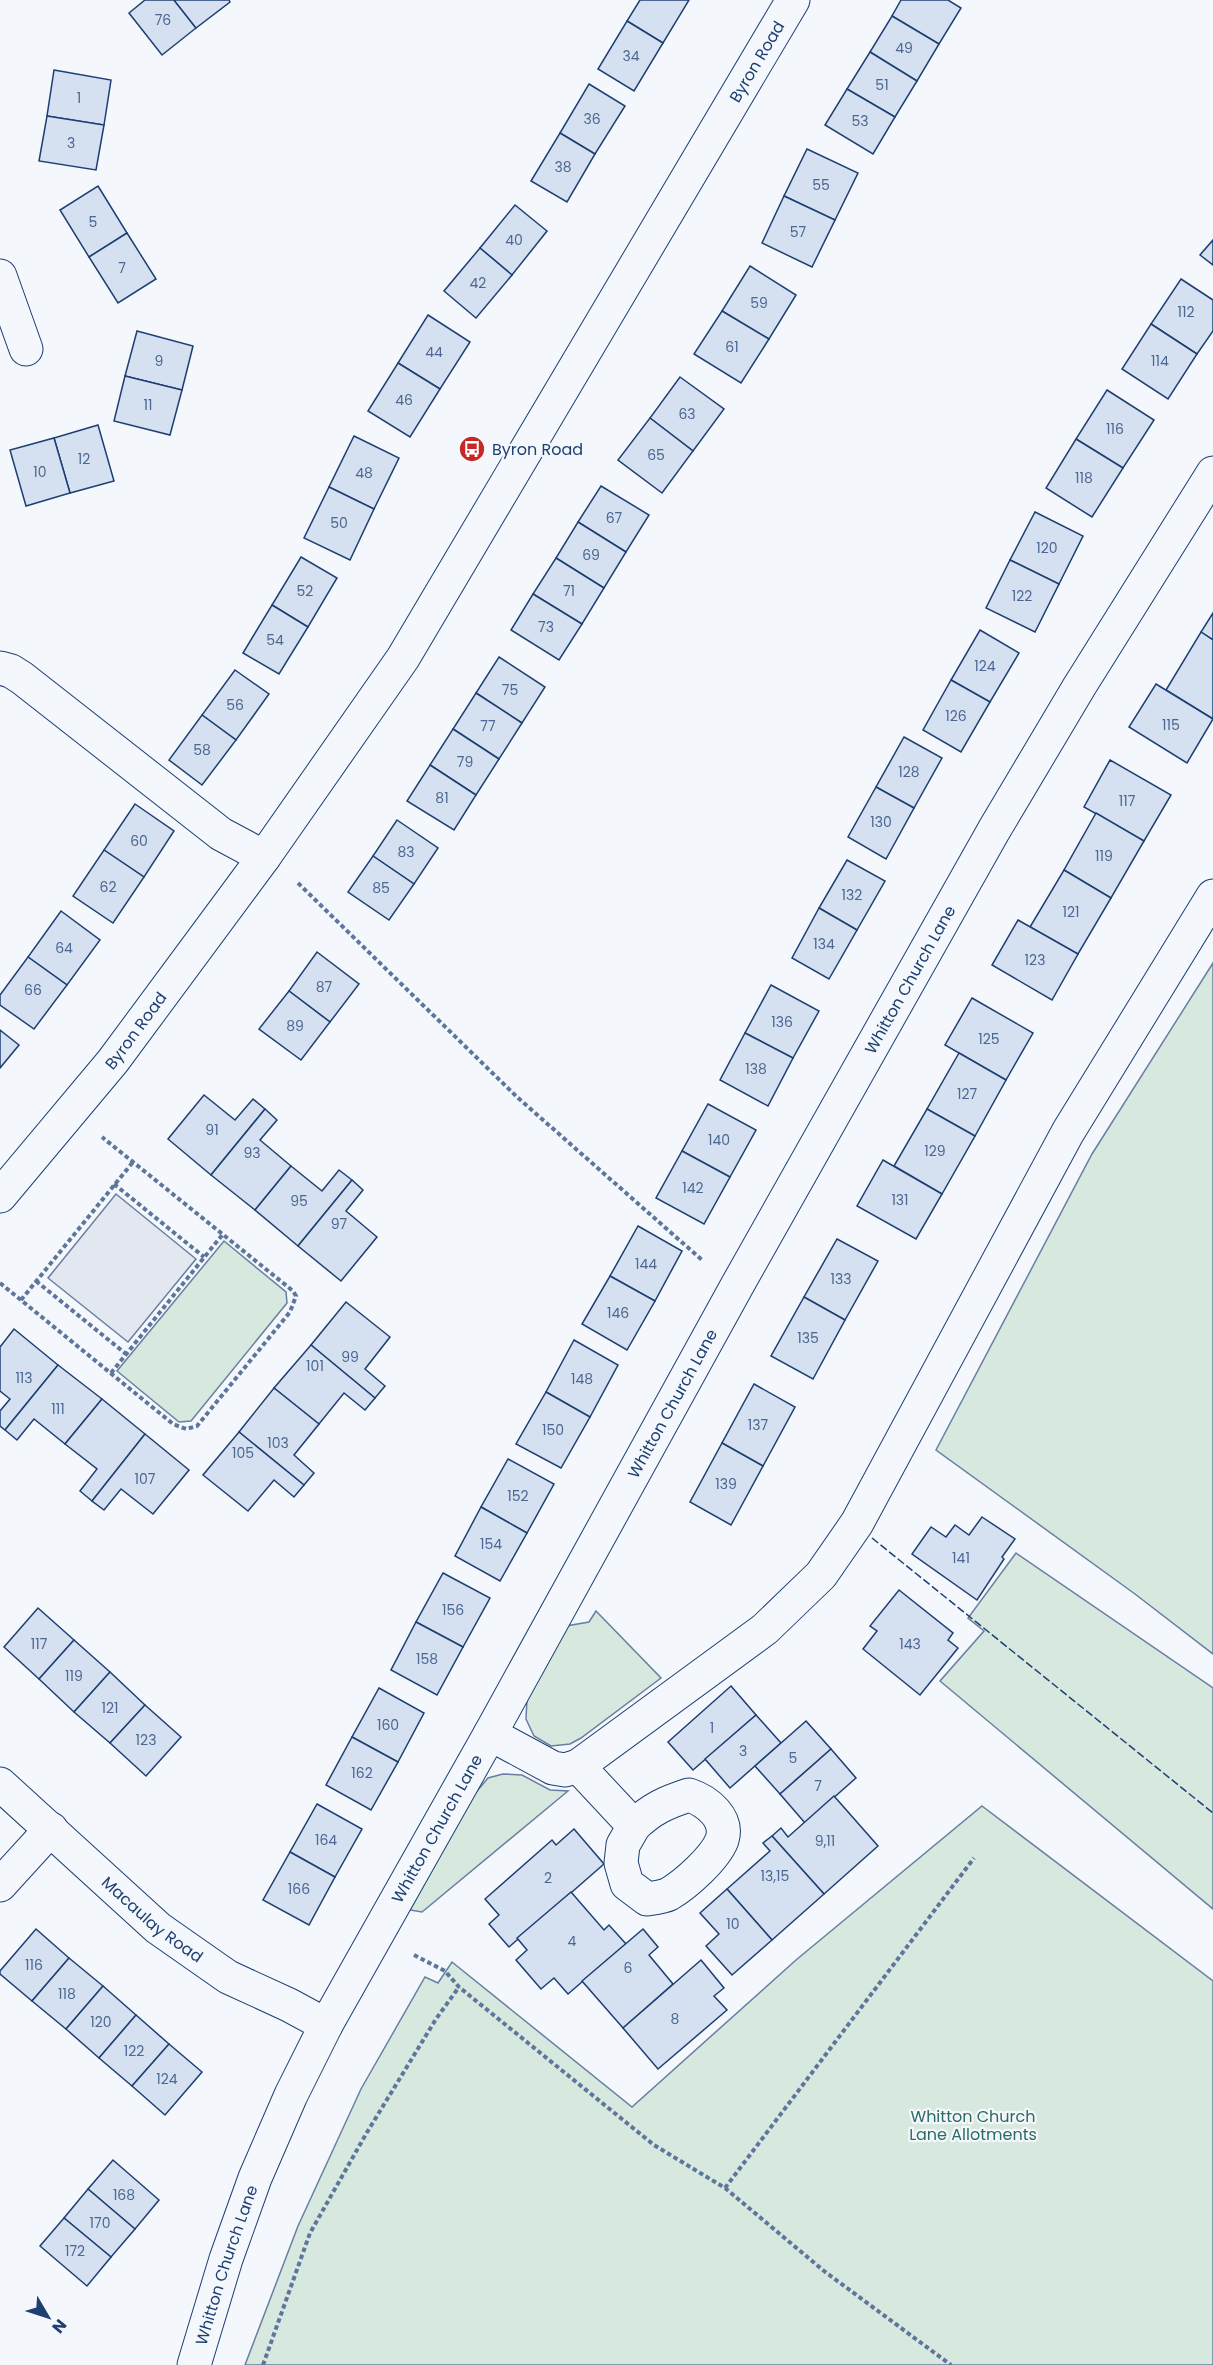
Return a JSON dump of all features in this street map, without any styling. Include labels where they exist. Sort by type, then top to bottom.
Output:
[{"type":"street","name":"Byron Road","points":[[0,1196],[113,1061],[264,857],[403,658],[793,0]]},
{"type":"street","points":[[0,276],[26,350]]},
{"type":"street","name":"Whitton Church Lane","points":[[194,2365],[226,2259],[255,2178],[291,2095],[326,2025],[490,1734],[738,1284],[994,830],[1079,687],[1213,473]]},
{"type":"street","points":[[0,668],[11,671],[22,678],[221,834],[264,857]]},
{"type":"street","points":[[490,1734],[553,1768],[565,1770],[578,1766],[765,1629],[821,1575],[858,1523],[1068,1131],[1213,896]]},
{"type":"street","points":[[578,1766],[634,1826]]},
{"type":"street","name":"Macaulay Road","points":[[0,1784],[158,1928],[228,1977],[290,2005],[326,2025]]},
{"type":"street","points":[[0,1885],[51,1829]]},
{"type":"path","points":[[264,857],[292,877],[517,1097],[719,1275],[738,1284]]},
{"type":"path","points":[[0,1283],[179,1428],[191,1429],[197,1426],[290,1312],[296,1296],[293,1291],[71,1112]]},
{"type":"path","points":[[21,1300],[133,1162]]},
{"type":"path","points":[[114,1184],[204,1257]]},
{"type":"path","points":[[111,1373],[164,1303],[223,1234]]},
{"type":"path","points":[[36,1281],[126,1354]]},
{"type":"path","points":[[725,2188],[974,1858]]},
{"type":"path","points":[[376,1935],[445,1971],[459,1987],[654,2145],[725,2188],[824,2271],[951,2365]]},
{"type":"path","points":[[263,2365],[310,2233],[366,2134],[436,2019],[459,1987]]},
{"type":"green space","points":[[1213,963],[1213,1654],[1135,1594],[936,1450],[1092,1154]]},
{"type":"green space","points":[[224,1241],[286,1292],[287,1303],[191,1421],[179,1422],[117,1371]]},
{"type":"green space","points":[[1016,1553],[1213,1688],[1213,1909],[940,1681],[984,1631],[968,1618]]},
{"type":"green space","points":[[596,1611],[661,1678],[581,1738],[570,1744],[551,1746],[534,1736],[526,1719],[527,1699],[566,1626],[589,1622]]},
{"type":"green space","points":[[503,1774],[522,1775],[550,1790],[568,1791],[422,1912],[410,1910],[472,1797],[488,1778]]},
{"type":"green space","name":"Whitton Church Lane Allotments","points":[[982,1806],[1213,1981],[1213,2365],[245,2365],[298,2226],[361,2089],[425,1977],[438,1983],[452,1962],[632,2107],[796,1960]]},
{"type":"shaded area","points":[[116,1194],[196,1259],[128,1342],[48,1278]]},
{"type":"building","points":[[145,0],[174,0],[196,28],[162,55],[129,13]]},
{"type":"building","points":[[174,0],[229,0],[230,2],[196,28]]},
{"type":"building","points":[[640,0],[689,0],[663,43],[627,21]]},
{"type":"building","points":[[901,0],[948,0],[961,8],[939,44],[892,16]]},
{"type":"building","points":[[892,16],[939,44],[917,81],[870,52]]},
{"type":"building","points":[[627,21],[663,43],[634,91],[598,69]]},
{"type":"building","points":[[870,52],[917,81],[895,117],[847,89]]},
{"type":"building","points":[[54,70],[111,80],[104,125],[47,116]]},
{"type":"building","points":[[589,84],[625,106],[595,154],[560,133]]},
{"type":"building","points":[[847,89],[895,117],[873,154],[825,125]]},
{"type":"building","points":[[47,116],[104,125],[96,170],[39,161]]},
{"type":"building","points":[[560,133],[595,154],[567,202],[531,181]]},
{"type":"building","points":[[807,149],[858,173],[835,220],[784,196]]},
{"type":"building","points":[[98,186],[127,233],[89,257],[60,210]]},
{"type":"building","points":[[784,196],[835,220],[812,267],[762,243]]},
{"type":"building","points":[[515,205],[547,231],[512,275],[480,248]]},
{"type":"building","points":[[127,233],[156,279],[118,303],[89,257]]},
{"type":"building","points":[[1213,240],[1213,265],[1200,255]]},
{"type":"building","points":[[480,248],[512,275],[476,318],[444,291]]},
{"type":"building","points":[[750,266],[796,295],[769,339],[722,311]]},
{"type":"building","points":[[1181,279],[1213,300],[1213,331],[1197,354],[1151,324]]},
{"type":"building","points":[[722,311],[769,339],[741,383],[694,354]]},
{"type":"building","points":[[428,315],[470,342],[440,389],[398,363]]},
{"type":"building","points":[[1151,324],[1197,354],[1168,399],[1122,369]]},
{"type":"building","points":[[137,331],[193,346],[182,390],[125,376]]},
{"type":"building","points":[[398,363],[440,389],[410,437],[368,411]]},
{"type":"building","points":[[125,376],[182,390],[170,435],[114,421]]},
{"type":"building","points":[[680,377],[724,409],[693,451],[650,418]]},
{"type":"building","points":[[1107,390],[1154,420],[1123,468],[1076,439]]},
{"type":"building","points":[[650,418],[693,451],[662,493],[618,460]]},
{"type":"building","points":[[98,425],[114,481],[70,493],[54,438]]},
{"type":"building","points":[[354,436],[399,458],[374,509],[329,487]]},
{"type":"building","points":[[54,438],[70,493],[26,506],[10,450]]},
{"type":"building","points":[[1076,439],[1123,468],[1092,517],[1046,488]]},
{"type":"building","points":[[601,486],[649,515],[626,552],[578,522]]},
{"type":"building","points":[[329,487],[374,509],[350,560],[304,538]]},
{"type":"building","points":[[1035,512],[1083,536],[1059,584],[1010,560]]},
{"type":"building","points":[[578,522],[626,552],[604,588],[556,558]]},
{"type":"building","points":[[301,557],[337,578],[308,627],[272,605]]},
{"type":"building","points":[[556,558],[604,588],[582,624],[533,594]]},
{"type":"building","points":[[1010,560],[1059,584],[1035,632],[986,608]]},
{"type":"building","points":[[533,594],[582,624],[559,660],[511,630]]},
{"type":"building","points":[[272,605],[308,627],[279,674],[243,653]]},
{"type":"building","points":[[1213,613],[1213,640],[1201,632]]},
{"type":"building","points":[[980,630],[1019,653],[990,702],[951,680]]},
{"type":"building","points":[[1201,632],[1213,640],[1213,719],[1166,690]]},
{"type":"building","points":[[499,657],[545,687],[522,723],[476,693]]},
{"type":"building","points":[[235,670],[269,694],[236,740],[202,715]]},
{"type":"building","points":[[951,680],[990,702],[961,752],[923,730]]},
{"type":"building","points":[[1156,684],[1213,719],[1187,763],[1129,727]]},
{"type":"building","points":[[476,693],[522,723],[499,759],[453,729]]},
{"type":"building","points":[[202,715],[236,740],[202,785],[169,760]]},
{"type":"building","points":[[453,729],[499,759],[476,795],[430,765]]},
{"type":"building","points":[[904,737],[942,758],[914,808],[876,787]]},
{"type":"building","points":[[1110,760],[1171,795],[1144,841],[1084,807]]},
{"type":"building","points":[[430,765],[476,795],[454,830],[407,801]]},
{"type":"building","points":[[876,787],[914,808],[886,859],[848,837]]},
{"type":"building","points":[[135,804],[174,831],[144,877],[104,850]]},
{"type":"building","points":[[1096,813],[1144,841],[1111,898],[1064,870]]},
{"type":"building","points":[[397,820],[438,848],[414,884],[373,856]]},
{"type":"building","points":[[104,850],[144,877],[113,923],[73,896]]},
{"type":"building","points":[[373,856],[414,884],[389,920],[348,892]]},
{"type":"building","points":[[847,860],[885,881],[857,930],[819,908]]},
{"type":"building","points":[[1064,870],[1111,898],[1078,954],[1030,927]]},
{"type":"building","points":[[819,908],[857,930],[829,979],[792,958]]},
{"type":"building","points":[[61,911],[100,940],[67,985],[28,957]]},
{"type":"building","points":[[1018,920],[1078,954],[1052,1000],[992,965]]},
{"type":"building","points":[[317,952],[359,984],[330,1022],[289,991]]},
{"type":"building","points":[[28,957],[67,985],[34,1029],[0,1005],[0,995]]},
{"type":"building","points":[[771,985],[819,1011],[793,1058],[745,1033]]},
{"type":"building","points":[[289,991],[330,1022],[301,1060],[259,1029]]},
{"type":"building","points":[[972,998],[1033,1033],[1006,1080],[945,1045]]},
{"type":"building","points":[[0,1030],[19,1045],[0,1068]]},
{"type":"building","points":[[745,1033],[793,1058],[768,1106],[720,1080]]},
{"type":"building","points":[[959,1053],[1006,1080],[975,1136],[927,1109]]},
{"type":"building","points":[[204,1095],[235,1120],[253,1099],[265,1109],[211,1175],[168,1139]]},
{"type":"building","points":[[708,1104],[756,1130],[730,1177],[682,1151]]},
{"type":"building","points":[[265,1109],[277,1120],[260,1140],[291,1166],[255,1210],[211,1175]]},
{"type":"building","points":[[927,1109],[975,1136],[942,1194],[894,1166]]},
{"type":"building","points":[[682,1151],[730,1177],[704,1224],[656,1198]]},
{"type":"building","points":[[883,1160],[942,1194],[916,1239],[857,1206]]},
{"type":"building","points":[[291,1166],[322,1191],[339,1170],[352,1180],[298,1246],[255,1210]]},
{"type":"building","points":[[352,1180],[363,1190],[346,1211],[377,1237],[341,1281],[298,1246]]},
{"type":"building","points":[[638,1226],[682,1251],[655,1301],[610,1276]]},
{"type":"building","points":[[837,1239],[878,1261],[845,1320],[804,1297]]},
{"type":"building","points":[[610,1276],[655,1301],[627,1350],[582,1324]]},
{"type":"building","points":[[804,1297],[845,1320],[813,1379],[771,1356]]},
{"type":"building","points":[[346,1302],[390,1337],[365,1369],[385,1386],[375,1398],[311,1345]]},
{"type":"building","points":[[14,1329],[58,1365],[5,1430],[0,1426],[0,1411],[10,1399],[0,1391],[0,1347]]},
{"type":"building","points":[[574,1340],[618,1365],[590,1417],[546,1392]]},
{"type":"building","points":[[311,1345],[375,1398],[365,1410],[344,1393],[319,1424],[274,1388]]},
{"type":"building","points":[[58,1365],[102,1399],[65,1444],[34,1419],[17,1440],[5,1430]]},
{"type":"building","points":[[754,1384],[795,1407],[763,1466],[722,1443]]},
{"type":"building","points":[[274,1388],[319,1424],[294,1455],[314,1473],[304,1485],[239,1432]]},
{"type":"building","points":[[546,1392],[590,1417],[561,1468],[516,1444]]},
{"type":"building","points":[[102,1399],[145,1434],[92,1501],[80,1491],[97,1469],[65,1444]]},
{"type":"building","points":[[239,1432],[304,1485],[294,1497],[274,1480],[248,1511],[203,1475]]},
{"type":"building","points":[[145,1434],[189,1470],[153,1514],[121,1489],[104,1510],[92,1501]]},
{"type":"building","points":[[722,1443],[763,1466],[731,1525],[690,1502]]},
{"type":"building","points":[[508,1459],[554,1484],[527,1533],[481,1507]]},
{"type":"building","points":[[481,1507],[527,1533],[500,1581],[455,1556]]},
{"type":"building","points":[[982,1517],[1015,1539],[977,1600],[912,1554],[931,1527],[946,1537],[955,1525],[969,1535]]},
{"type":"building","points":[[443,1573],[490,1598],[463,1647],[416,1622]]},
{"type":"building","points":[[899,1590],[953,1633],[948,1640],[958,1648],[920,1695],[863,1649],[877,1631],[870,1626]]},
{"type":"building","points":[[38,1608],[74,1640],[39,1679],[4,1647]]},
{"type":"building","points":[[416,1622],[463,1647],[437,1695],[391,1670]]},
{"type":"building","points":[[74,1640],[110,1672],[74,1712],[39,1679]]},
{"type":"building","points":[[110,1672],[145,1705],[110,1743],[74,1712]]},
{"type":"building","points":[[731,1686],[756,1715],[693,1770],[668,1742]]},
{"type":"building","points":[[379,1688],[424,1713],[398,1762],[352,1737]]},
{"type":"building","points":[[145,1705],[181,1737],[146,1776],[110,1743]]},
{"type":"building","points":[[756,1715],[781,1743],[730,1788],[705,1759]]},
{"type":"building","points":[[806,1721],[831,1749],[780,1794],[755,1766]]},
{"type":"building","points":[[352,1737],[398,1762],[371,1810],[326,1785]]},
{"type":"building","points":[[831,1749],[856,1778],[805,1823],[780,1794]]},
{"type":"building","points":[[834,1796],[878,1846],[824,1894],[772,1836],[781,1828],[788,1837]]},
{"type":"building","points":[[317,1804],[362,1829],[335,1877],[290,1852]]},
{"type":"building","points":[[574,1829],[604,1864],[509,1947],[489,1924],[499,1915],[485,1899],[552,1840],[556,1845]]},
{"type":"building","points":[[772,1836],[824,1894],[772,1940],[727,1889],[770,1851],[763,1843]]},
{"type":"building","points":[[290,1852],[335,1877],[309,1925],[263,1900]]},
{"type":"building","points":[[727,1889],[772,1940],[732,1975],[706,1946],[719,1934],[700,1913]]},
{"type":"building","points":[[571,1892],[604,1930],[609,1925],[626,1944],[568,1994],[554,1978],[541,1989],[516,1960],[527,1950],[517,1938]]},
{"type":"building","points":[[36,1929],[69,1958],[32,2001],[0,1974],[0,1971]]},
{"type":"building","points":[[643,1929],[658,1947],[649,1955],[673,1984],[623,2028],[582,1981]]},
{"type":"building","points":[[69,1958],[103,1986],[66,2029],[32,2001]]},
{"type":"building","points":[[701,1960],[724,1988],[714,1996],[727,2010],[658,2069],[623,2028]]},
{"type":"building","points":[[103,1986],[136,2015],[99,2058],[66,2029]]},
{"type":"building","points":[[136,2015],[169,2044],[132,2086],[99,2058]]},
{"type":"building","points":[[169,2044],[202,2072],[165,2115],[132,2086]]},
{"type":"building","points":[[113,2160],[159,2200],[135,2229],[88,2189]]},
{"type":"building","points":[[88,2189],[135,2229],[111,2257],[64,2218]]},
{"type":"building","points":[[64,2218],[111,2257],[87,2286],[40,2246]]},
{"type":"fence","points":[[872,1538],[1213,1813]]},
{"type":"place","name":"Byron Road","points":[[472,449]]}]
